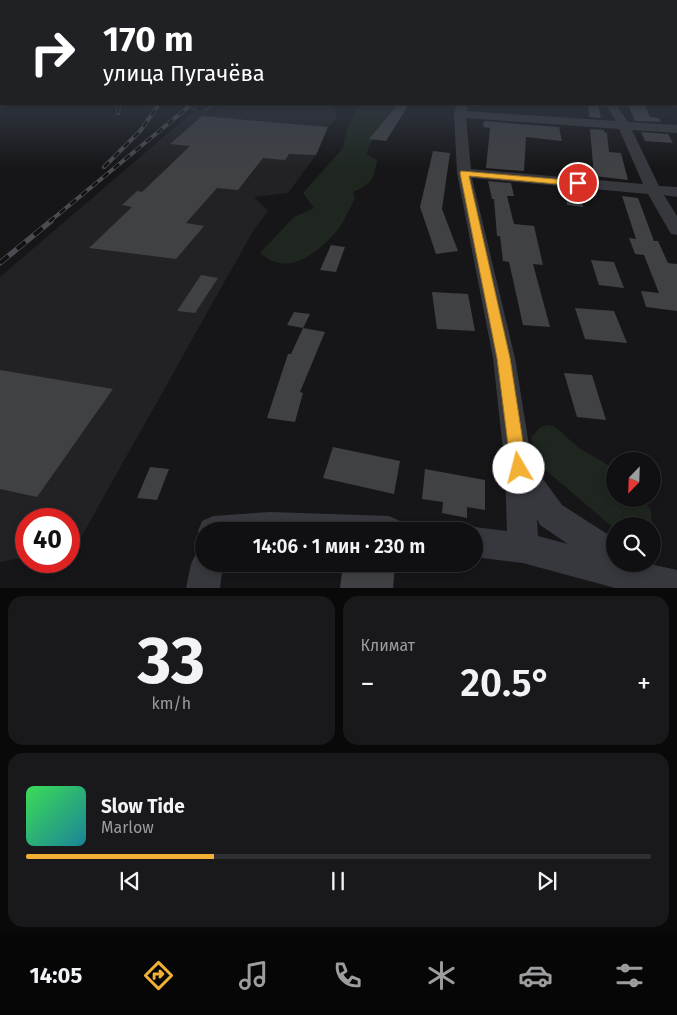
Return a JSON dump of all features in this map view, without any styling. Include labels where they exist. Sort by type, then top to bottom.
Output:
[{"type":"street","points":[[462,113],[464,173],[504,358],[519,468],[523,548]]},
{"type":"street","points":[[504,113],[623,126],[677,129]]},
{"type":"street","points":[[616,113],[653,190],[677,230]]},
{"type":"street","points":[[464,173],[677,192]]},
{"type":"street","points":[[519,468],[551,515],[606,551]]},
{"type":"street","points":[[483,543],[523,548],[665,584]]},
{"type":"street","points":[[203,588],[206,572]]},
{"type":"street","points":[[642,572],[665,584]]},
{"type":"shaded area","points":[[191,113],[335,113],[337,118],[328,127],[316,155],[288,193],[254,197],[268,211],[253,231],[80,539],[80,508],[15,508],[15,559],[0,562],[0,277]]},
{"type":"shaded area","points":[[354,113],[389,113],[369,139],[373,139],[366,154],[377,160],[375,173],[368,183],[353,192],[355,198],[336,232],[319,248],[301,260],[281,263],[270,260],[260,253],[294,217],[314,208],[303,193],[343,148],[346,131]]},
{"type":"shaded area","points":[[554,426],[579,448],[606,464],[606,508],[649,508],[652,517],[606,517],[606,521],[536,462],[531,437],[541,427]]},
{"type":"building","points":[[390,113],[403,113],[386,141],[369,139]]},
{"type":"building","points":[[589,113],[600,113],[601,118],[589,117]]},
{"type":"building","points":[[632,113],[648,113],[650,117],[659,118],[661,122],[635,121]]},
{"type":"building","points":[[202,116],[328,127],[316,155],[289,154],[285,160],[263,158],[238,190],[217,188],[186,223],[204,226],[176,259],[89,248],[132,207],[122,205],[137,191],[142,192],[190,146],[170,144]]},
{"type":"building","points":[[484,121],[559,127],[562,141],[526,137],[524,171],[486,168],[490,128],[483,127]]},
{"type":"building","points":[[590,129],[604,130],[607,133],[609,152],[621,153],[628,180],[594,176]]},
{"type":"building","points":[[641,132],[668,134],[673,143],[645,141]]},
{"type":"building","points":[[433,151],[450,153],[442,209],[458,251],[436,254],[420,207]]},
{"type":"building","points":[[488,181],[511,183],[514,196],[507,196],[514,224],[534,226],[543,265],[533,264],[550,327],[523,325],[509,262],[503,261],[500,236],[497,236],[494,199],[492,199]]},
{"type":"building","points":[[565,188],[580,190],[583,207],[567,205]]},
{"type":"building","points":[[622,196],[638,198],[654,241],[658,241],[668,263],[677,264],[677,311],[646,307],[641,291],[659,293],[644,255],[635,254],[629,238],[636,239]]},
{"type":"building","points":[[331,245],[345,247],[336,272],[320,270]]},
{"type":"building","points":[[591,260],[614,262],[624,288],[599,285]]},
{"type":"building","points":[[201,275],[218,278],[195,313],[177,311]]},
{"type":"building","points":[[432,292],[468,294],[475,331],[437,329]]},
{"type":"building","points":[[575,308],[614,311],[627,343],[585,339]]},
{"type":"building","points":[[294,312],[310,314],[303,328],[287,325]]},
{"type":"building","points":[[303,328],[325,332],[300,392],[303,393],[295,422],[267,418],[288,354],[291,354]]},
{"type":"building","points":[[0,370],[113,389],[37,497],[0,489]]},
{"type":"building","points":[[564,373],[592,375],[606,420],[577,417]]},
{"type":"building","points":[[333,447],[400,461],[394,494],[323,478]]},
{"type":"building","points":[[150,467],[169,469],[157,500],[137,498]]},
{"type":"building","points":[[425,469],[485,480],[485,510],[467,507],[467,518],[442,513],[443,502],[422,499]]},
{"type":"building","points":[[342,572],[394,572],[393,588],[340,588]]},
{"type":"railway","points":[[104,167],[141,130],[152,113]]},
{"type":"railway","points":[[49,222],[181,113]]},
{"type":"railway","points":[[0,263],[51,221]]},
{"type":"route","points":[[519,468],[504,358],[480,256],[464,173],[578,183]]}]
